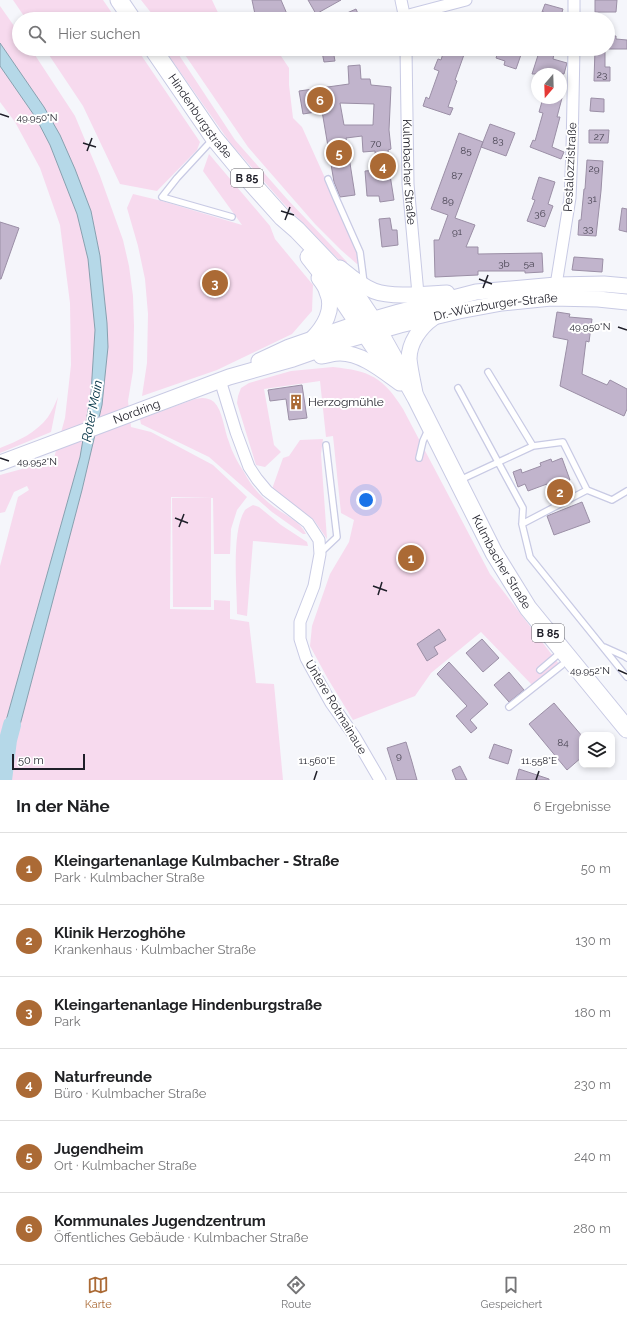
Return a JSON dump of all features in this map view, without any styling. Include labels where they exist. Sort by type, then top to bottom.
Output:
[{"type":"main road","points":[[119,0],[127,12]]},
{"type":"main road","name":"Hindenburgstraße","points":[[158,56],[214,138],[282,217],[291,233],[315,256],[342,299],[369,327]]},
{"type":"main road","points":[[312,339],[320,331],[325,322],[330,303],[327,292],[314,269],[315,256],[364,286],[383,293],[418,294],[476,292]]},
{"type":"main road","name":"Dr.-Würzburger-Straße","points":[[369,327],[476,292],[556,285],[604,284],[627,286]]},
{"type":"main road","name":"Dr.-Würzburger-Straße","points":[[369,327],[435,317],[502,303],[551,298],[598,299],[627,302]]},
{"type":"main road","points":[[416,398],[409,359],[410,350],[419,331],[425,323],[435,317]]},
{"type":"main road","name":"Nordring","points":[[224,379],[264,358],[312,339],[369,327]]},
{"type":"main road","name":"Nordring","points":[[0,463],[224,379],[293,359],[369,327]]},
{"type":"main road","name":"Kulmbacher Straße","points":[[369,327],[400,383],[416,398]]},
{"type":"main road","name":"Kulmbacher Straße","points":[[369,327],[416,398],[494,553],[528,608],[562,658],[627,729]]},
{"type":"main road","points":[[293,359],[313,358],[336,353],[356,356],[400,383]]},
{"type":"street","points":[[401,0],[404,12]]},
{"type":"street","points":[[423,12],[466,0]]},
{"type":"street","points":[[574,0],[574,12]]},
{"type":"street","name":"Kulmbacher Straße","points":[[406,56],[408,184],[418,294]]},
{"type":"street","name":"Pestalozzistraße","points":[[556,285],[570,198],[574,56]]},
{"type":"street","name":"Untere Rotmainaue","points":[[224,379],[236,432],[249,467],[267,491],[308,523],[319,540],[320,554],[314,586],[300,622],[300,639],[306,658],[316,678],[331,703],[355,737],[380,780]]},
{"type":"lane","points":[[214,138],[177,178],[162,197],[232,216]]},
{"type":"lane","points":[[328,179],[360,252],[364,286]]},
{"type":"lane","points":[[488,372],[533,446]]},
{"type":"lane","points":[[458,388],[523,508],[522,524],[530,558],[627,677]]},
{"type":"lane","points":[[419,458],[423,442],[430,427]]},
{"type":"lane","points":[[458,481],[533,446],[563,442],[588,490],[612,500],[627,491]]},
{"type":"lane","points":[[320,554],[338,536],[326,445]]},
{"type":"lane","points":[[522,524],[588,490]]},
{"type":"lane","points":[[603,646],[627,658]]},
{"type":"lane","points":[[540,670],[562,658]]},
{"type":"lane","points":[[509,707],[562,658]]},
{"type":"shaded area","points":[[13,0],[103,0],[111,12],[21,12]]},
{"type":"shaded area","points":[[141,0],[212,0],[218,12],[150,12]]},
{"type":"shaded area","points":[[0,6],[12,23],[12,56],[36,56],[75,116],[100,176],[123,240],[129,266],[133,296],[133,371],[128,401],[131,427],[151,432],[213,465],[247,497],[237,510],[231,529],[230,554],[214,554],[213,498],[171,497],[170,609],[214,610],[214,600],[230,601],[230,619],[249,622],[256,683],[274,684],[283,780],[0,780],[0,566],[18,497],[29,490],[27,486],[14,492],[5,512],[0,513],[0,475],[51,461],[54,458],[65,418],[71,365],[70,303],[60,225],[40,168],[15,122],[0,102],[0,66],[36,118],[50,145],[77,214],[88,259],[95,330],[91,393],[80,457],[2,735],[2,754],[16,746],[15,744],[82,490],[102,405],[108,347],[100,256],[90,211],[75,169],[60,135],[44,107],[0,43]]},
{"type":"shaded area","points":[[50,56],[142,56],[200,142],[197,150],[157,191],[120,184],[83,106]]},
{"type":"shaded area","points":[[169,56],[180,56],[235,140],[287,199],[347,262],[347,268],[283,203],[231,144]]},
{"type":"shaded area","points":[[186,56],[281,56],[289,68],[289,85],[293,118],[302,127],[362,260],[357,264],[341,250],[315,224],[248,147]]},
{"type":"shaded area","points":[[209,154],[270,226],[275,239],[313,285],[312,311],[292,334],[217,370],[142,396],[147,363],[148,314],[145,279],[138,246],[127,208],[133,194],[162,201],[242,225],[203,171]]},
{"type":"shaded area","points":[[333,367],[357,371],[374,378],[389,390],[403,409],[490,574],[559,664],[533,686],[481,632],[431,673],[415,696],[353,720],[310,646],[312,626],[330,574],[349,542],[354,520],[341,513],[333,436],[326,437],[320,381],[264,389],[274,445],[281,452],[265,467],[256,465],[237,403],[241,388],[249,383],[291,371]]},
{"type":"shaded area","points":[[58,397],[51,432],[0,453],[0,448],[26,436],[38,428],[48,417]]},
{"type":"shaded area","points":[[202,398],[211,400],[217,406],[233,454],[253,487],[269,503],[300,525],[306,534],[303,534],[272,512],[209,457],[141,424],[140,419],[195,399]]},
{"type":"shaded area","points":[[323,439],[321,454],[327,539],[314,520],[272,489],[283,458],[289,456],[300,440]]},
{"type":"shaded area","points":[[172,498],[211,498],[211,607],[173,607]]},
{"type":"shaded area","points":[[253,505],[259,507],[281,525],[307,542],[308,546],[253,541],[247,616],[237,614],[236,545],[241,520],[245,510]]},
{"type":"water","points":[[0,43],[44,107],[60,135],[91,211],[100,256],[108,347],[102,405],[82,490],[15,744],[1,752],[2,735],[80,457],[91,393],[95,330],[88,259],[77,214],[50,145],[36,118],[0,66]]},
{"type":"building","points":[[252,0],[281,0],[286,12],[255,12]]},
{"type":"building","points":[[308,0],[341,0],[320,12],[315,12]]},
{"type":"building","points":[[595,0],[617,0],[616,12],[595,12]]},
{"type":"building","points":[[545,4],[563,9],[562,12],[542,12]]},
{"type":"building","points":[[356,9],[357,12],[349,12]]},
{"type":"building","points":[[615,36],[616,39],[627,40],[627,49],[615,49]]},
{"type":"building","points":[[323,56],[334,56],[335,61],[324,62]]},
{"type":"building","points":[[442,56],[464,56],[448,107],[453,108],[450,115],[423,106],[426,97],[429,99],[439,71],[434,69],[438,59],[441,60]]},
{"type":"building","points":[[497,56],[521,56],[516,69],[504,65],[505,61],[496,58]]},
{"type":"building","points":[[538,56],[554,56],[553,59],[567,63],[566,68],[534,68]]},
{"type":"building","points":[[595,56],[605,56],[605,67],[610,67],[610,81],[594,81]]},
{"type":"building","points":[[360,65],[361,79],[370,79],[371,85],[391,87],[389,130],[391,149],[388,150],[394,200],[380,202],[379,196],[367,196],[365,171],[376,170],[375,151],[363,152],[362,136],[346,138],[355,195],[340,197],[334,182],[322,111],[303,114],[299,91],[349,84],[348,66]],"holes":[[[340,103],[374,104],[373,125],[344,125]]]},
{"type":"building","points":[[591,98],[604,99],[604,112],[590,111]]},
{"type":"building","points":[[541,104],[560,104],[557,117],[560,117],[552,147],[564,152],[561,159],[530,147],[533,140],[535,141],[543,113],[539,112]]},
{"type":"building","points":[[490,124],[515,133],[506,156],[481,147]]},
{"type":"building","points":[[589,130],[609,130],[608,143],[589,143]]},
{"type":"building","points":[[459,133],[483,142],[455,218],[475,225],[466,247],[478,247],[478,254],[542,253],[543,272],[525,273],[525,271],[478,271],[478,275],[435,277],[434,240],[439,240],[448,215],[431,209]]},
{"type":"building","points":[[587,160],[603,161],[596,236],[578,235],[579,220],[581,220],[585,189]]},
{"type":"building","points":[[539,177],[555,182],[548,204],[553,206],[545,227],[527,221],[535,200],[532,199]]},
{"type":"building","points":[[622,208],[627,209],[627,232],[619,230]]},
{"type":"building","points":[[390,218],[392,230],[397,230],[398,245],[382,247],[379,219]]},
{"type":"building","points":[[0,222],[19,228],[1,279],[0,279]]},
{"type":"building","points":[[574,257],[603,259],[602,272],[572,270]]},
{"type":"building","points":[[557,312],[570,314],[569,317],[592,319],[589,342],[586,341],[582,374],[607,385],[610,380],[627,389],[627,409],[624,416],[560,386],[568,340],[553,337]]},
{"type":"building","name":"Herzogmühle","points":[[302,385],[307,418],[289,420],[286,399],[270,401],[268,390]]},
{"type":"building","points":[[562,458],[570,480],[548,488],[547,484],[528,491],[525,484],[518,487],[513,472],[521,469],[522,473],[541,466],[540,463],[551,459],[552,462]]},
{"type":"building","points":[[582,502],[590,522],[554,535],[547,516]]},
{"type":"building","points":[[439,629],[446,640],[434,647],[438,654],[427,661],[417,644]]},
{"type":"building","points":[[482,639],[499,658],[483,672],[466,653]]},
{"type":"building","points":[[449,662],[488,704],[470,720],[477,728],[471,733],[456,716],[467,706],[437,674]]},
{"type":"building","points":[[509,672],[524,690],[509,702],[494,685]]},
{"type":"building","points":[[554,703],[579,732],[579,760],[567,770],[529,724]]},
{"type":"building","points":[[406,742],[417,780],[397,780],[387,748]]},
{"type":"building","points":[[494,744],[512,750],[508,764],[489,758]]},
{"type":"building","points":[[460,766],[467,780],[456,780],[452,770]]},
{"type":"building","points":[[519,769],[549,779],[549,780],[516,780]]},
{"type":"waterway","name":"Roter Main","points":[[3,780],[8,740],[12,725]]},
{"type":"place","name":"Kommunales Jugendzentrum","points":[[320,100]]},
{"type":"place","name":"Jugendheim","points":[[339,153]]},
{"type":"place","name":"Naturfreunde","points":[[383,166]]},
{"type":"place","name":"Kleingartenanlage Hindenburgstraße","points":[[215,283]]},
{"type":"place","name":"Herzogmühle","points":[[296,402]]},
{"type":"place","name":"Klinik Herzoghöhe","points":[[560,492]]},
{"type":"place","name":"Kleingartenanlage Kulmbacher - Straße","points":[[411,558]]}]
